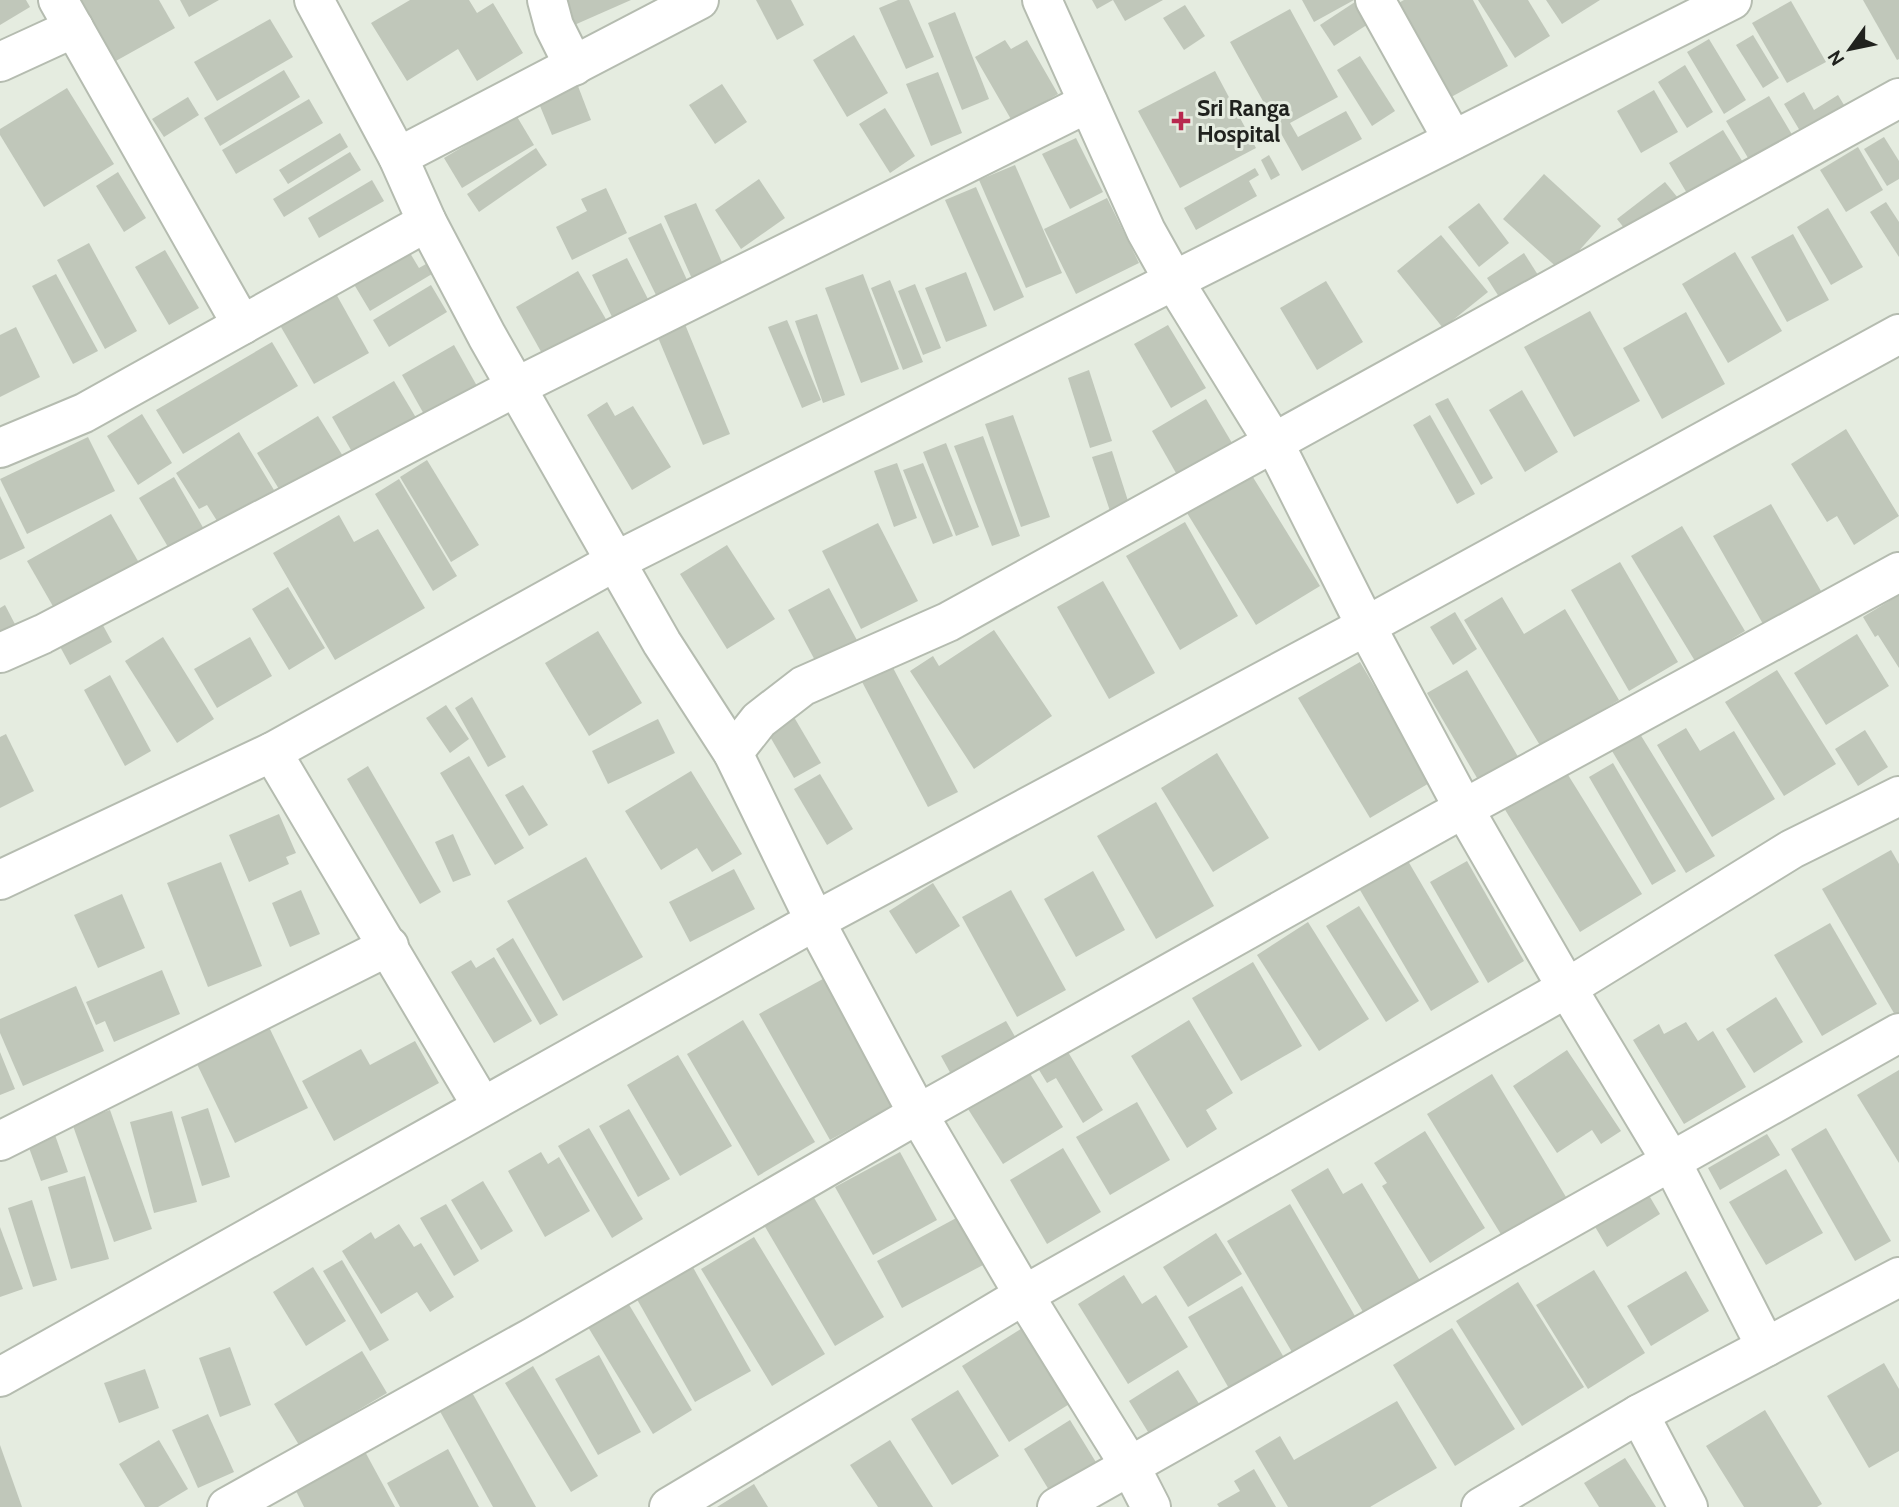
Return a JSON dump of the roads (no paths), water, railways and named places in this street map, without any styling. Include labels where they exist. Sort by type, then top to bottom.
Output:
[{"type":"street","points":[[314,0],[398,157],[427,222],[516,387],[662,643],[733,752],[815,921],[918,1114],[1152,1507]]},
{"type":"street","points":[[547,0],[554,26],[574,66]]},
{"type":"street","points":[[398,157],[699,0]]},
{"type":"street","points":[[1042,0],[1146,231],[1274,443],[1366,626],[1464,809],[1671,1161],[1766,1347]]},
{"type":"street","points":[[1375,0],[1453,141]]},
{"type":"street","points":[[0,880],[272,752],[615,561],[1732,0]]},
{"type":"street","points":[[0,62],[66,14],[242,325]]},
{"type":"street","points":[[733,752],[759,720],[803,687],[948,622],[1899,98]]},
{"type":"street","points":[[0,653],[43,634],[516,387],[1087,103]]},
{"type":"street","points":[[0,449],[84,413],[427,222]]},
{"type":"street","points":[[0,1377],[815,921],[1366,626],[1899,334]]},
{"type":"street","points":[[227,1507],[545,1330],[918,1114],[1464,809],[1899,572]]},
{"type":"street","points":[[272,752],[482,1106]]},
{"type":"street","points":[[669,1507],[1024,1295],[1567,988],[1792,849],[1899,796]]},
{"type":"street","points":[[0,1141],[389,946]]},
{"type":"street","points":[[1056,1507],[1899,1033]]},
{"type":"street","points":[[1481,1507],[1639,1414],[1899,1276]]},
{"type":"street","points":[[1639,1414],[1688,1507]]},
{"type":"place","name":"Sri Ranga Hospital","points":[[1181,121]]}]
